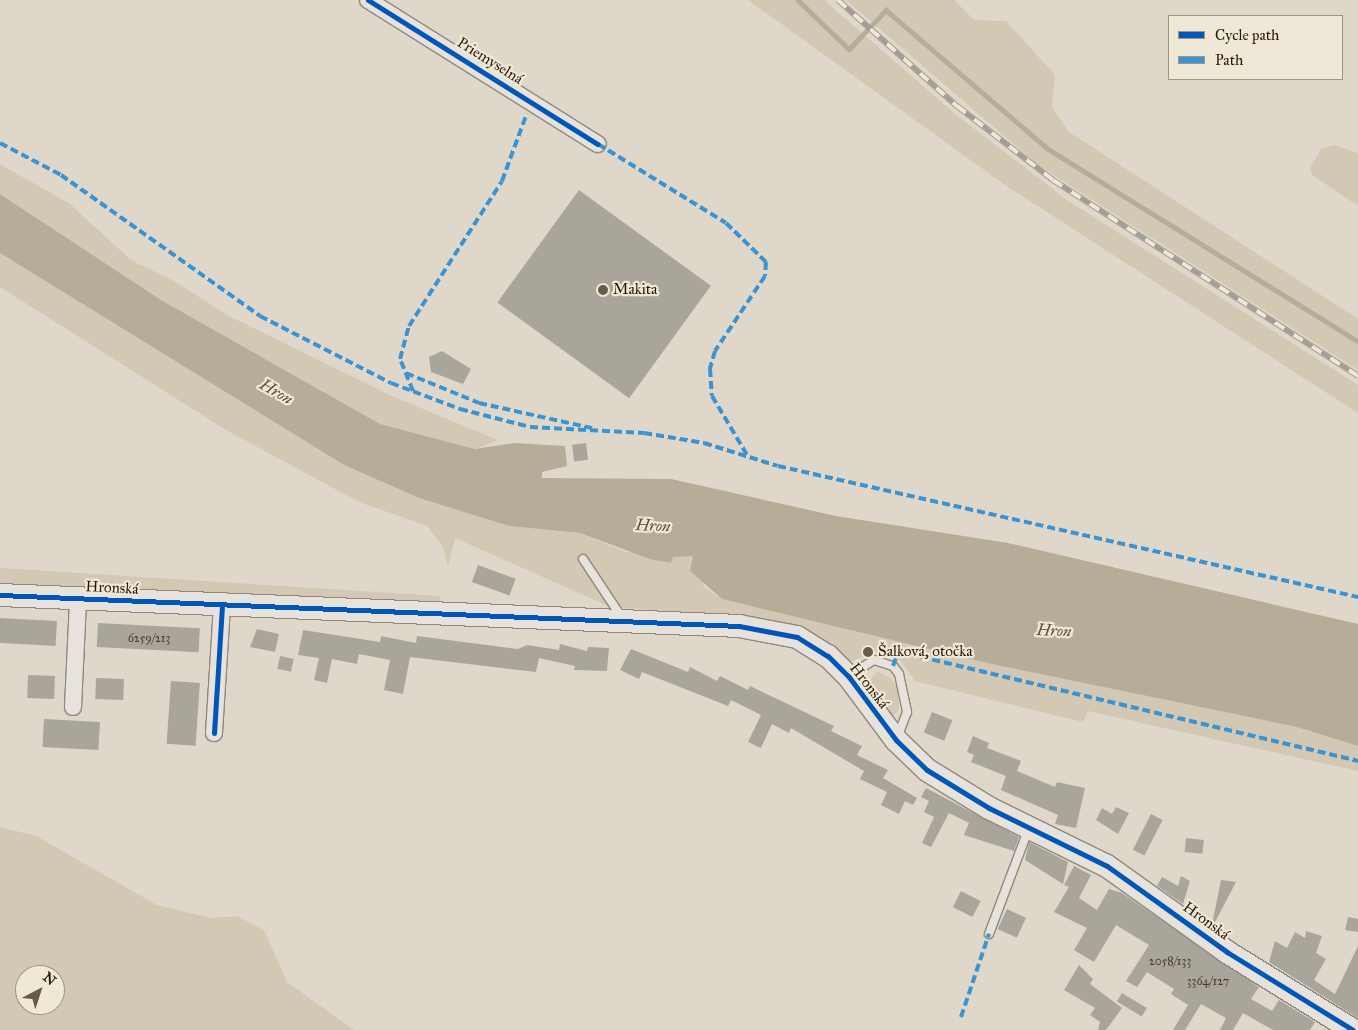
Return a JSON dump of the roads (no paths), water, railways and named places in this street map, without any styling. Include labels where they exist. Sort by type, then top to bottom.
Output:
[{"type":"street","name":"Priemyselná","points":[[368,0],[598,144]]},
{"type":"street","name":"Hronská","points":[[0,595],[626,624],[739,626],[780,632],[814,645],[849,677],[896,740],[954,788],[1029,828],[1107,866],[1227,952],[1353,1030]]},
{"type":"street","name":"Hronská","points":[[73,707],[78,599]]},
{"type":"street","points":[[214,733],[222,606]]},
{"type":"lane","points":[[583,559],[626,624]]},
{"type":"lane","points":[[849,677],[874,660],[893,666],[899,674],[907,712],[896,740]]},
{"type":"lane","points":[[989,934],[1029,828]]},
{"type":"water","name":"Hron","points":[[0,194],[161,300],[380,424],[475,449],[514,443],[565,446],[567,466],[542,472],[542,478],[671,479],[836,516],[1008,543],[1358,624],[1358,746],[1297,727],[987,663],[722,599],[690,571],[693,556],[673,557],[671,563],[650,559],[580,533],[509,526],[419,498],[344,465],[0,253]]},
{"type":"waterway","points":[[798,0],[849,49],[886,10],[1048,149],[1358,341]]},
{"type":"railway","points":[[838,0],[957,106],[1053,180],[1358,376]]},
{"type":"place","name":"Makita","points":[[603,290]]},
{"type":"place","name":"Šalková, otočka","points":[[868,652]]}]
